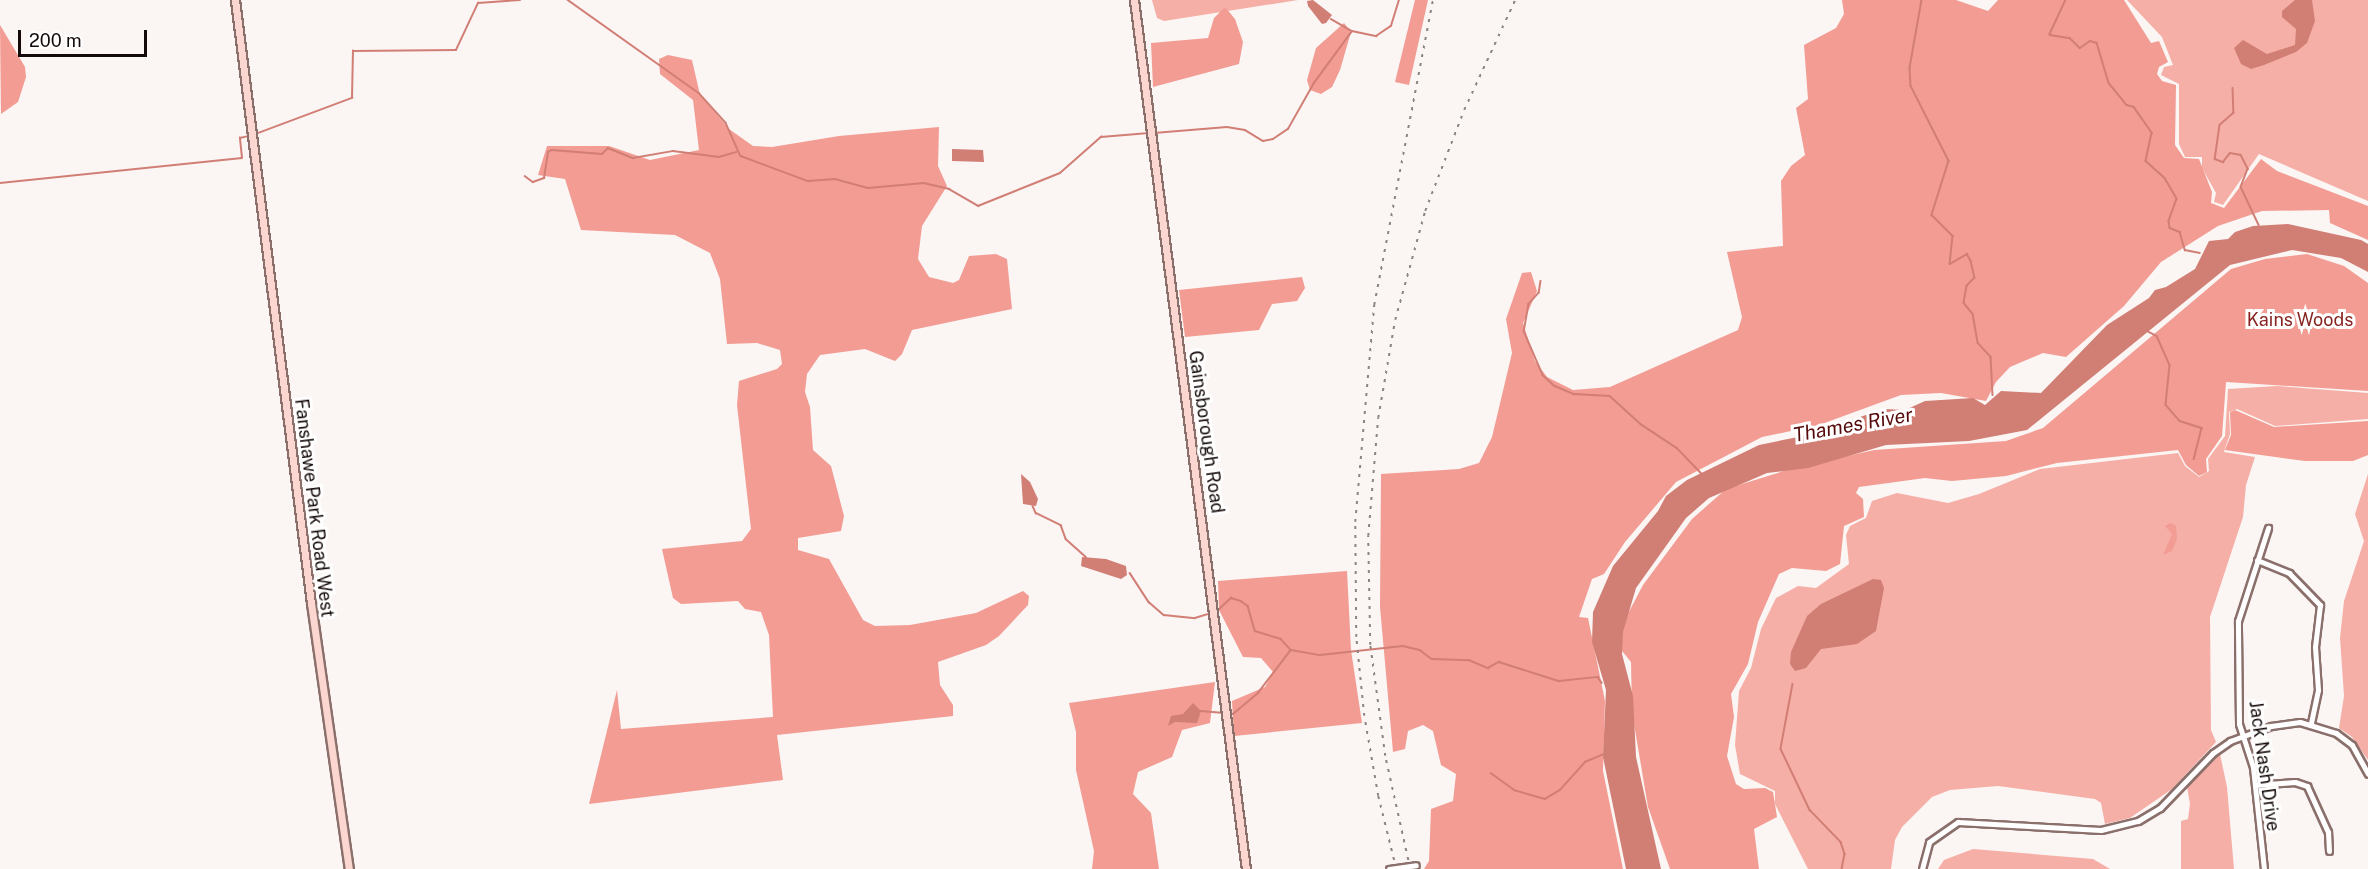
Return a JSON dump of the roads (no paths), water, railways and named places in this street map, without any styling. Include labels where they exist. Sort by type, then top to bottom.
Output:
[{"type":"main road","name":"Fanshawe Park Road West","points":[[235,0],[311,603],[349,869]]},
{"type":"main road","name":"Gainsborough Road","points":[[1134,0],[1246,869]]},
{"type":"street","name":"Jack Nash Drive","points":[[2264,869],[2251,756],[2242,737],[2238,621],[2268,528]]},
{"type":"street","points":[[2257,560],[2289,573],[2320,605],[2314,651],[2318,690],[2312,723]]},
{"type":"street","points":[[1922,869],[1929,842],[1958,822],[2101,830],[2138,821],[2160,808],[2213,753],[2242,737],[2280,724],[2312,723],[2336,733],[2352,745],[2368,774]]},
{"type":"street","points":[[2255,785],[2295,782],[2307,786],[2328,832],[2329,850]]},
{"type":"street","points":[[1389,869],[1424,863]]},
{"type":"water","points":[[1313,0],[1332,15],[1326,23],[1322,24],[1308,6],[1307,1]]},
{"type":"water","points":[[2295,0],[2312,0],[2315,21],[2307,43],[2296,52],[2264,65],[2251,69],[2241,64],[2234,48],[2243,40],[2267,54],[2295,45],[2296,29],[2282,17],[2282,11]]},
{"type":"water","points":[[952,149],[983,150],[984,162],[952,161]]},
{"type":"water","name":"Thames River","points":[[2288,224],[2361,240],[2368,244],[2368,272],[2341,258],[2292,250],[2230,265],[2027,430],[1969,441],[1886,445],[1808,468],[1767,473],[1709,498],[1686,518],[1636,588],[1623,632],[1622,654],[1633,696],[1636,757],[1661,869],[1626,869],[1603,757],[1606,690],[1592,642],[1593,612],[1613,566],[1658,511],[1666,496],[1687,480],[1759,445],[1803,436],[1884,409],[1905,410],[1925,401],[1973,398],[1985,405],[2001,391],[2041,393],[2107,325],[2149,298],[2155,290],[2166,287],[2195,269],[2209,241],[2228,239],[2235,232],[2253,226]]},
{"type":"water","points":[[1021,474],[1030,482],[1038,499],[1036,506],[1023,504]]},
{"type":"water","points":[[1082,557],[1106,559],[1126,566],[1127,575],[1121,579],[1081,566]]},
{"type":"water","points":[[1873,579],[1881,580],[1884,588],[1876,631],[1857,644],[1821,649],[1806,668],[1795,671],[1790,664],[1791,652],[1807,616],[1821,604]]},
{"type":"water","points":[[1193,703],[1201,711],[1197,723],[1175,722],[1168,726],[1171,716],[1183,714]]},
{"type":"waterway","points":[[253,135],[352,98],[353,51],[456,50],[478,3],[520,0]]},
{"type":"waterway","points":[[568,0],[699,93],[726,123],[741,156],[808,181],[835,179],[868,188],[924,183],[949,189],[978,206],[1060,173],[1101,137],[1149,133]]},
{"type":"waterway","points":[[1331,19],[1352,31],[1376,36],[1391,26],[1399,0]]},
{"type":"waterway","points":[[1922,0],[1910,68],[1911,86],[1949,161],[1932,215],[1953,236],[1950,264],[1967,254],[1971,261],[1975,278],[1967,286],[1964,303],[1973,314],[1978,343],[1991,357],[1993,395]]},
{"type":"waterway","points":[[2066,0],[2050,35],[2070,38],[2080,48],[2090,41],[2097,43],[2109,83],[2127,105],[2134,107],[2152,133],[2146,161],[2165,178],[2177,199],[2169,221],[2170,228],[2180,232],[2185,250],[2200,253]]},
{"type":"waterway","points":[[1154,133],[1227,127],[1245,130],[1263,141],[1273,139],[1288,129],[1314,83],[1352,31]]},
{"type":"waterway","points":[[2233,88],[2234,113],[2220,125],[2215,159],[2223,162],[2230,153],[2241,155],[2248,169],[2241,187],[2259,225]]},
{"type":"waterway","points":[[0,183],[242,158],[240,138],[249,136]]},
{"type":"waterway","points":[[525,176],[533,182],[544,178],[548,152],[552,150],[602,154],[608,148],[633,158],[673,151],[719,157],[736,152]]},
{"type":"waterway","points":[[1541,281],[1539,293],[1529,304],[1524,331],[1543,375],[1555,386],[1574,394],[1610,396],[1642,425],[1677,448],[1701,473]]},
{"type":"waterway","points":[[2147,331],[2157,336],[2170,365],[2166,405],[2180,421],[2202,428],[2194,459]]},
{"type":"waterway","points":[[1033,506],[1036,513],[1061,525],[1066,539],[1086,557]]},
{"type":"waterway","points":[[1130,573],[1149,602],[1164,615],[1195,618],[1211,613]]},
{"type":"waterway","points":[[1216,612],[1231,598],[1241,601],[1248,606],[1255,631],[1281,639],[1291,650],[1320,655],[1403,646],[1420,650],[1432,659],[1469,660],[1488,668],[1499,662],[1559,681],[1598,677],[1602,683]]},
{"type":"waterway","points":[[1228,713],[1233,714],[1258,693],[1290,651]]},
{"type":"waterway","points":[[1793,684],[1781,749],[1810,810],[1841,842],[1845,854],[1842,869]]},
{"type":"waterway","points":[[1201,711],[1224,713]]},
{"type":"waterway","points":[[1491,773],[1514,790],[1545,799],[1560,790],[1585,762],[1604,754]]},
{"type":"railway","points":[[1396,869],[1378,796],[1364,716],[1356,637],[1355,522],[1374,305],[1433,0]]},
{"type":"railway","points":[[1410,869],[1385,756],[1370,645],[1368,536],[1378,418],[1395,320],[1425,211],[1464,110],[1515,0]]},
{"type":"park label","name":"Kains Woods","points":[[2300,320]]}]
